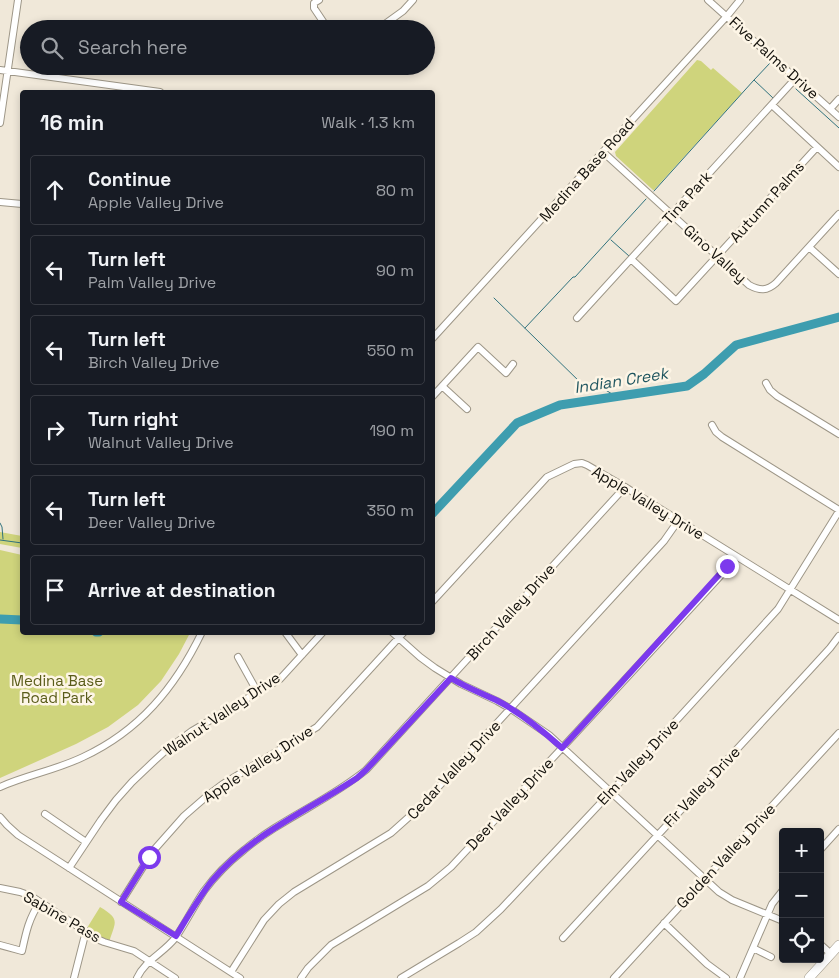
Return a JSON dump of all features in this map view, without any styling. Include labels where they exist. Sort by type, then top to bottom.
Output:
[{"type":"main road","points":[[809,978],[839,945]]},
{"type":"street","points":[[0,123],[18,0]]},
{"type":"street","points":[[319,0],[314,3],[314,8],[322,20]]},
{"type":"street","points":[[390,20],[403,11],[413,0]]},
{"type":"street","name":"Five Palms Drive","points":[[708,0],[839,117]]},
{"type":"street","name":"Medina Base Road","points":[[435,336],[740,0]]},
{"type":"street","points":[[0,70],[20,73]]},
{"type":"street","points":[[37,75],[146,90]]},
{"type":"street","name":"Tina Park","points":[[577,318],[796,78]]},
{"type":"street","points":[[830,109],[839,99]]},
{"type":"street","points":[[772,105],[839,167]]},
{"type":"street","name":"Autumn Palms","points":[[631,259],[676,301],[817,147]]},
{"type":"street","name":"Gino Valley","points":[[603,152],[757,290],[768,288],[776,283],[809,247]]},
{"type":"street","points":[[0,202],[20,204]]},
{"type":"street","points":[[839,214],[809,247],[839,274]]},
{"type":"street","points":[[435,394],[478,347],[506,373],[513,364]]},
{"type":"street","points":[[766,383],[777,396],[839,434]]},
{"type":"street","points":[[442,386],[468,409]]},
{"type":"street","points":[[712,425],[722,437],[839,510]]},
{"type":"street","name":"Apple Valley Drive","points":[[435,599],[547,477],[574,464],[582,463],[625,487],[839,620]]},
{"type":"street","name":"Birch Valley Drive","points":[[137,978],[140,970],[148,961],[176,936],[209,885],[242,851],[269,830],[357,778],[366,770],[625,487]]},
{"type":"street","name":"Elm Valley Drive","points":[[402,978],[476,932],[491,919],[611,792],[781,606],[839,510]]},
{"type":"street","name":"Cedar Valley Drive","points":[[231,972],[264,920],[279,904],[294,892],[377,842],[400,826],[419,808],[664,541],[678,521]]},
{"type":"street","name":"Deer Valley Drive","points":[[301,978],[308,968],[331,945],[428,886],[451,867],[722,573],[733,555]]},
{"type":"street","points":[[0,787],[82,758],[101,748],[134,725],[172,685],[182,671],[200,635]]},
{"type":"street","points":[[287,635],[302,655]]},
{"type":"street","name":"Walnut Valley Drive","points":[[69,868],[116,800],[164,752],[192,731],[280,678],[319,635]]},
{"type":"street","points":[[395,635],[420,657],[451,678],[497,701],[537,726],[725,896],[779,919]]},
{"type":"street","name":"Apple Valley Drive","points":[[121,902],[153,851],[184,816],[228,780],[317,727],[402,635]]},
{"type":"street","name":"Fir Valley Drive","points":[[563,938],[839,636]]},
{"type":"street","points":[[238,657],[258,692]]},
{"type":"street","name":"Golden Valley Drive","points":[[614,978],[839,733]]},
{"type":"street","points":[[45,814],[86,842]]},
{"type":"street","points":[[0,817],[18,835],[240,978]]},
{"type":"street","points":[[824,846],[839,829]]},
{"type":"street","name":"Sabine Pass","points":[[0,888],[20,892],[40,902],[104,942],[134,951],[175,978]]},
{"type":"street","points":[[740,978],[767,914],[779,895]]},
{"type":"street","points":[[0,945],[22,951],[29,923],[40,902]]},
{"type":"street","points":[[664,923],[707,964],[726,978]]},
{"type":"street","points":[[74,978],[86,931]]},
{"type":"street","points":[[752,948],[771,957]]},
{"type":"street","points":[[824,948],[831,954]]},
{"type":"green space","points":[[697,60],[701,61],[711,70],[713,68],[742,93],[653,190],[616,156],[615,152]]},
{"type":"green space","points":[[0,532],[20,536],[20,548],[0,544]]},
{"type":"green space","name":"Medina Base Road Park","points":[[0,550],[20,555],[20,635],[189,635],[161,681],[138,705],[108,727],[76,744],[0,778]]},
{"type":"green space","points":[[100,907],[111,915],[115,921],[109,942],[87,928]]},
{"type":"waterway","points":[[770,63],[754,80],[773,98]]},
{"type":"waterway","points":[[654,191],[754,80]]},
{"type":"waterway","points":[[796,89],[839,128]]},
{"type":"waterway","points":[[525,328],[575,277],[646,199]]},
{"type":"waterway","points":[[611,240],[629,256]]},
{"type":"waterway","points":[[494,298],[583,385],[587,387],[599,386],[617,397]]},
{"type":"waterway","name":"Indian Creek","points":[[435,511],[517,423],[560,405],[687,386],[704,374],[736,345],[839,317]]},
{"type":"waterway","points":[[0,523],[3,539]]},
{"type":"waterway","points":[[0,540],[20,543]]},
{"type":"waterway","name":"Indian Creek","points":[[0,619],[20,620]]},
{"type":"route","points":[[149,857],[121,902],[176,936],[205,890],[242,851],[269,830],[357,778],[451,678],[511,709],[537,726],[562,748],[727,566]]}]
